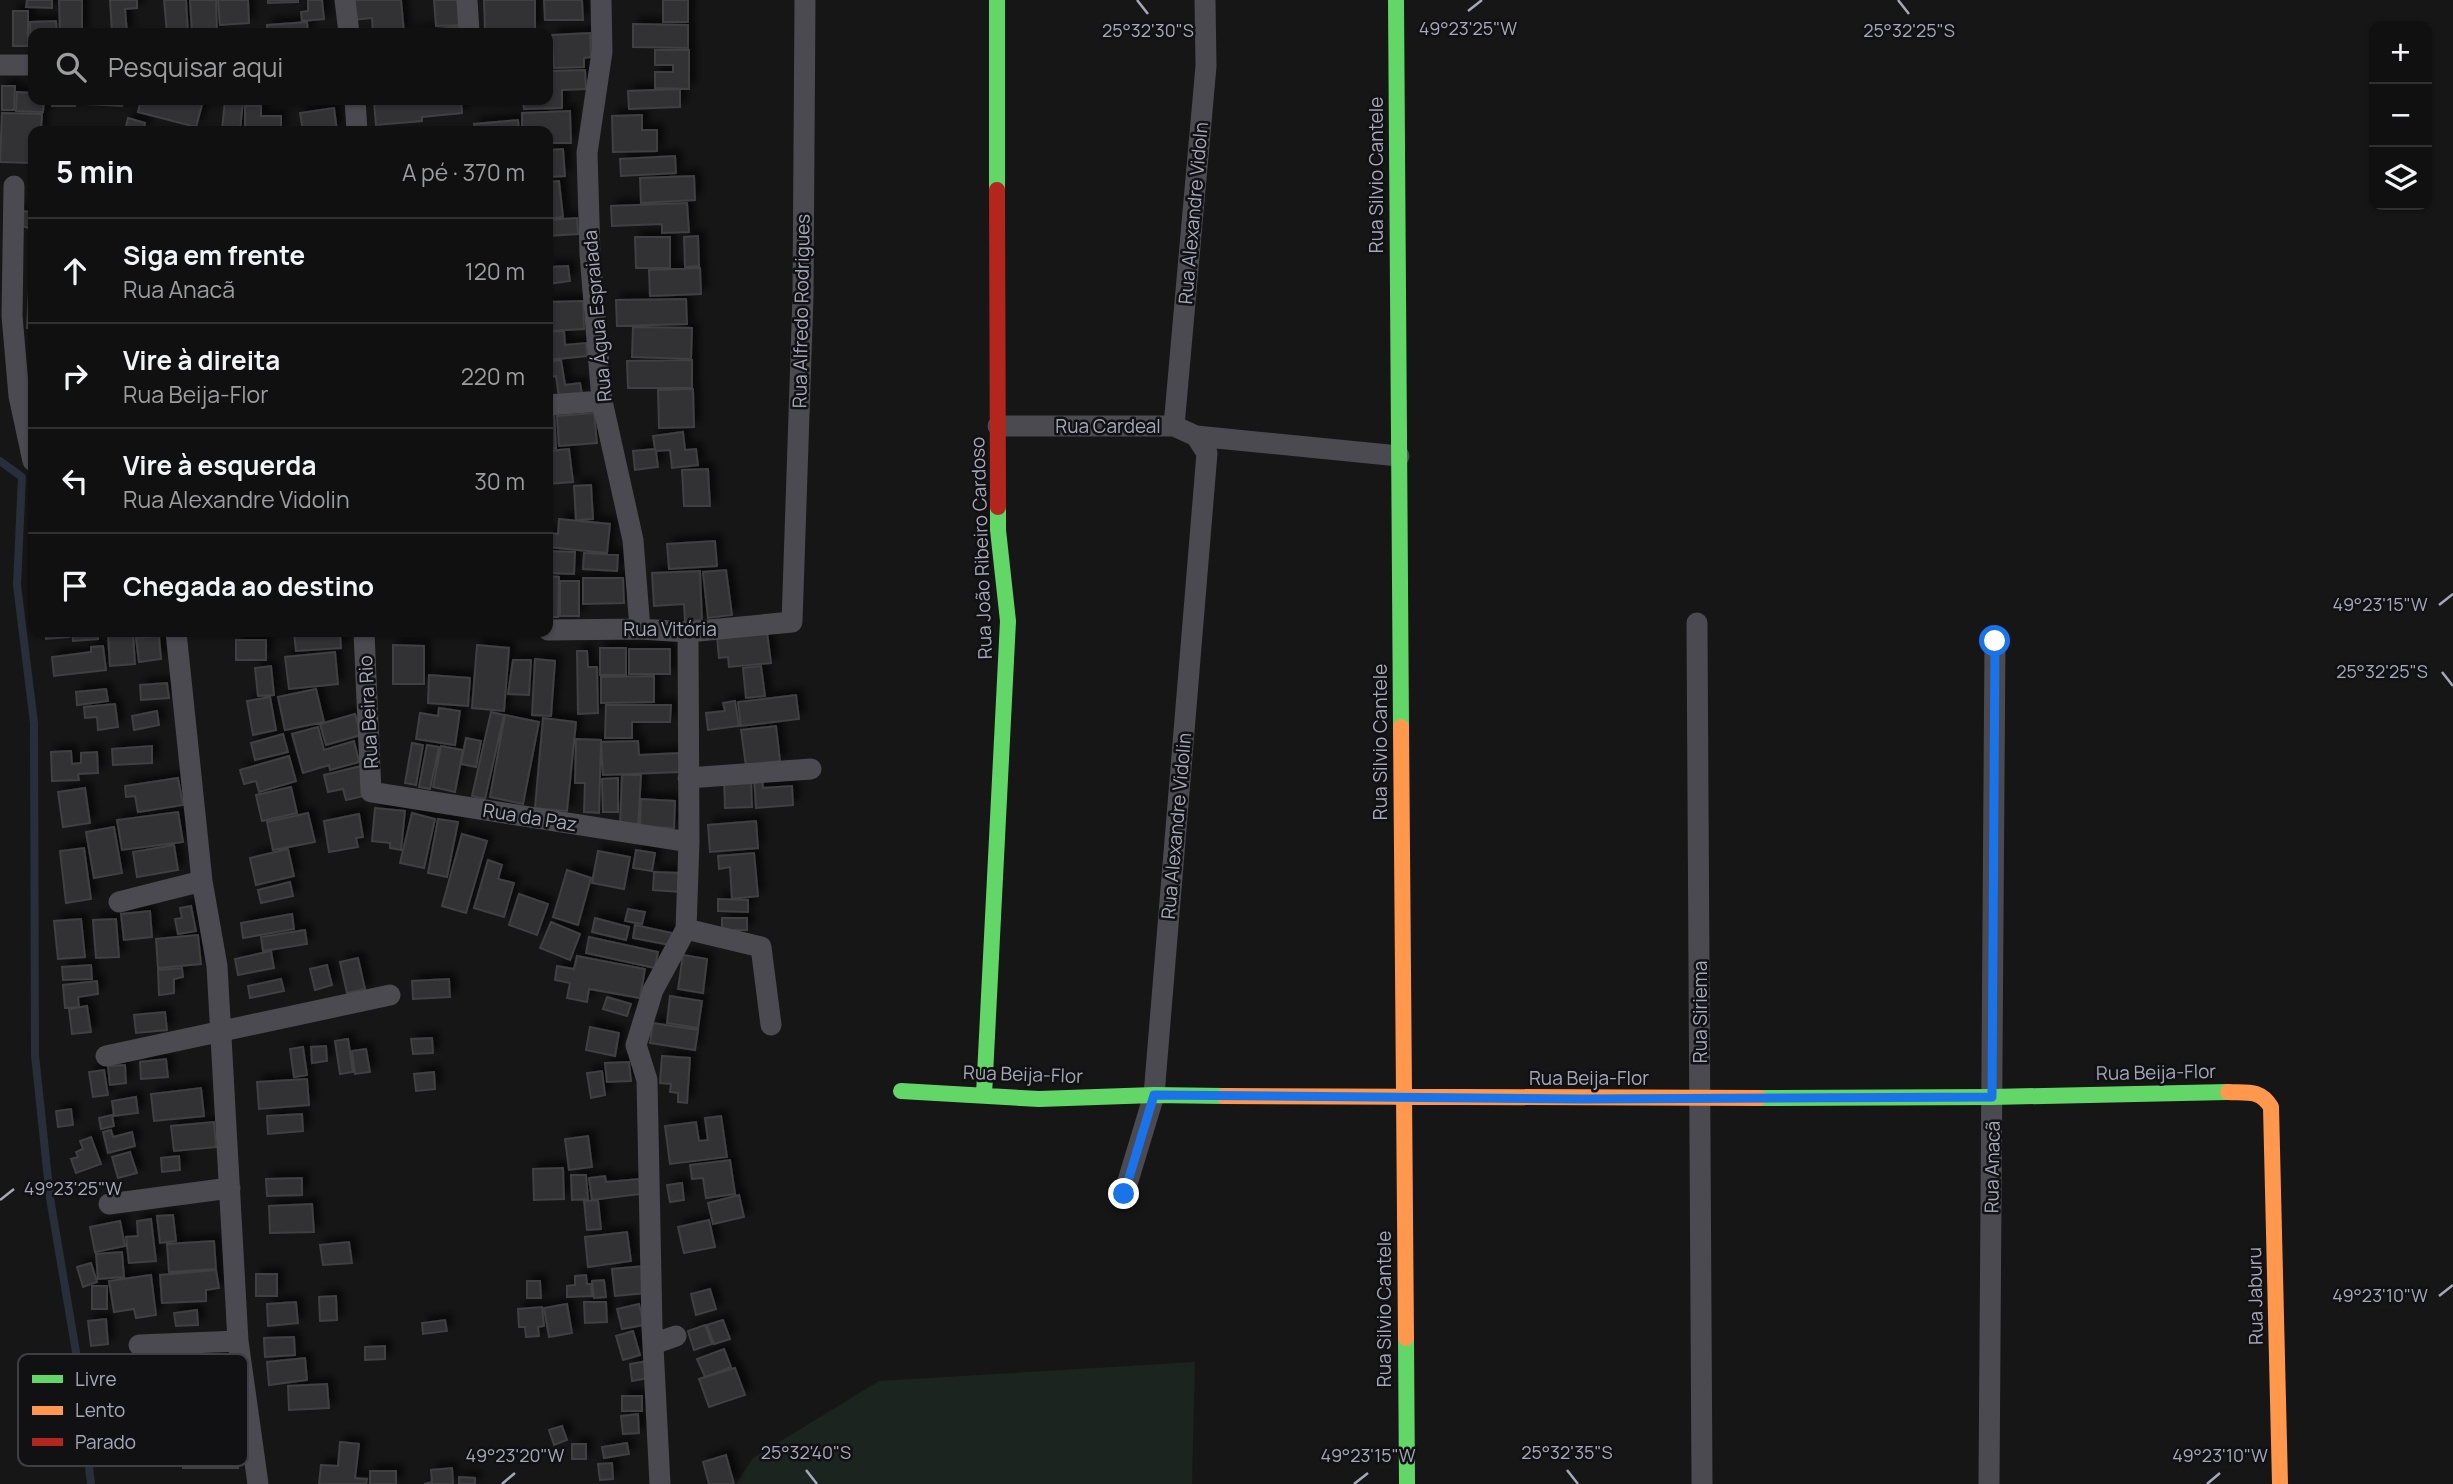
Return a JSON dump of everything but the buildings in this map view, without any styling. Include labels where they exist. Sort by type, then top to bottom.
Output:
[{"type":"street","points":[[345,0],[348,28]]},
{"type":"street","points":[[467,0],[469,28]]},
{"type":"street","name":"Rua Água Espraiada","points":[[601,0],[601,52],[587,153],[590,254],[602,401],[633,540],[639,629]]},
{"type":"street","name":"Rua Alfredo Rodrigues","points":[[792,622],[803,296],[805,0]]},
{"type":"street","name":"Rua João Ribeiro Cardoso","points":[[984,1095],[1008,621],[998,530],[998,0]]},
{"type":"street","name":"Rua Alexandre Vidoln","points":[[1174,426],[1206,66],[1205,0]]},
{"type":"street","name":"Rua Silvio Cantele","points":[[1396,0],[1407,1484]]},
{"type":"street","points":[[0,65],[28,65]]},
{"type":"street","points":[[355,105],[357,126]]},
{"type":"street","points":[[16,186],[12,316],[19,396],[28,438]]},
{"type":"street","points":[[553,405],[602,401]]},
{"type":"street","name":"Rua Cardeal","points":[[998,426],[1174,426],[1202,444],[1399,456]]},
{"type":"street","name":"Rua Alexandre Vidolin","points":[[1124,1194],[1154,1095],[1202,444]]},
{"type":"street","name":"Rua Vitória","points":[[553,630],[639,629],[688,632],[792,622]]},
{"type":"street","name":"Rua Siriema","points":[[1697,624],[1702,1484]]},
{"type":"street","points":[[660,1484],[653,1344],[647,1080],[636,1045],[653,989],[686,929],[689,842],[688,632]]},
{"type":"street","points":[[177,637],[202,881],[217,967],[240,1354]]},
{"type":"street","name":"Rua Beira Rio","points":[[364,637],[372,792]]},
{"type":"street","name":"Rua Anacã","points":[[1989,1484],[1995,641]]},
{"type":"street","points":[[688,778],[811,769]]},
{"type":"street","name":"Rua da Paz","points":[[372,792],[689,842]]},
{"type":"street","points":[[119,902],[202,881]]},
{"type":"street","points":[[686,929],[761,947],[771,1025]]},
{"type":"street","points":[[106,1056],[390,995]]},
{"type":"street","name":"Rua Beija-Flor","points":[[901,1091],[1039,1099],[1154,1095],[1701,1099],[1992,1097],[2221,1091],[2254,1093],[2265,1097],[2271,1107]]},
{"type":"street","name":"Rua Jaburu","points":[[2271,1107],[2280,1484]]},
{"type":"street","points":[[109,1204],[230,1188]]},
{"type":"street","points":[[653,1344],[676,1336]]},
{"type":"street","points":[[139,1345],[238,1341]]},
{"type":"street","points":[[248,1412],[258,1484]]},
{"type":"shaded area","points":[[1195,1362],[1192,1484],[736,1484],[753,1458],[879,1381]]},
{"type":"waterway","points":[[0,461],[22,477],[17,585],[34,723],[35,1055],[50,1198],[76,1354]]},
{"type":"waterway","points":[[89,1466],[91,1484]]},
{"type":"traffic: fast","points":[[997,0],[997,190]]},
{"type":"traffic: fast","points":[[1396,0],[1401,727]]},
{"type":"traffic: fast","points":[[984,1095],[1008,621],[998,507]]},
{"type":"traffic: fast","points":[[901,1091],[1039,1099],[1154,1095],[1224,1096]]},
{"type":"traffic: fast","points":[[1759,1098],[2228,1092]]},
{"type":"traffic: fast","points":[[1406,1338],[1407,1484]]},
{"type":"traffic: slow","points":[[1401,727],[1406,1338]]},
{"type":"traffic: slow","points":[[2228,1092],[2258,1095],[2271,1107],[2280,1484]]},
{"type":"traffic: slow","points":[[1224,1096],[1759,1098]]},
{"type":"traffic: jam","points":[[997,190],[998,507]]},
{"type":"route","points":[[1124,1194],[1154,1095],[1583,1099],[1992,1097],[1995,641]]}]
